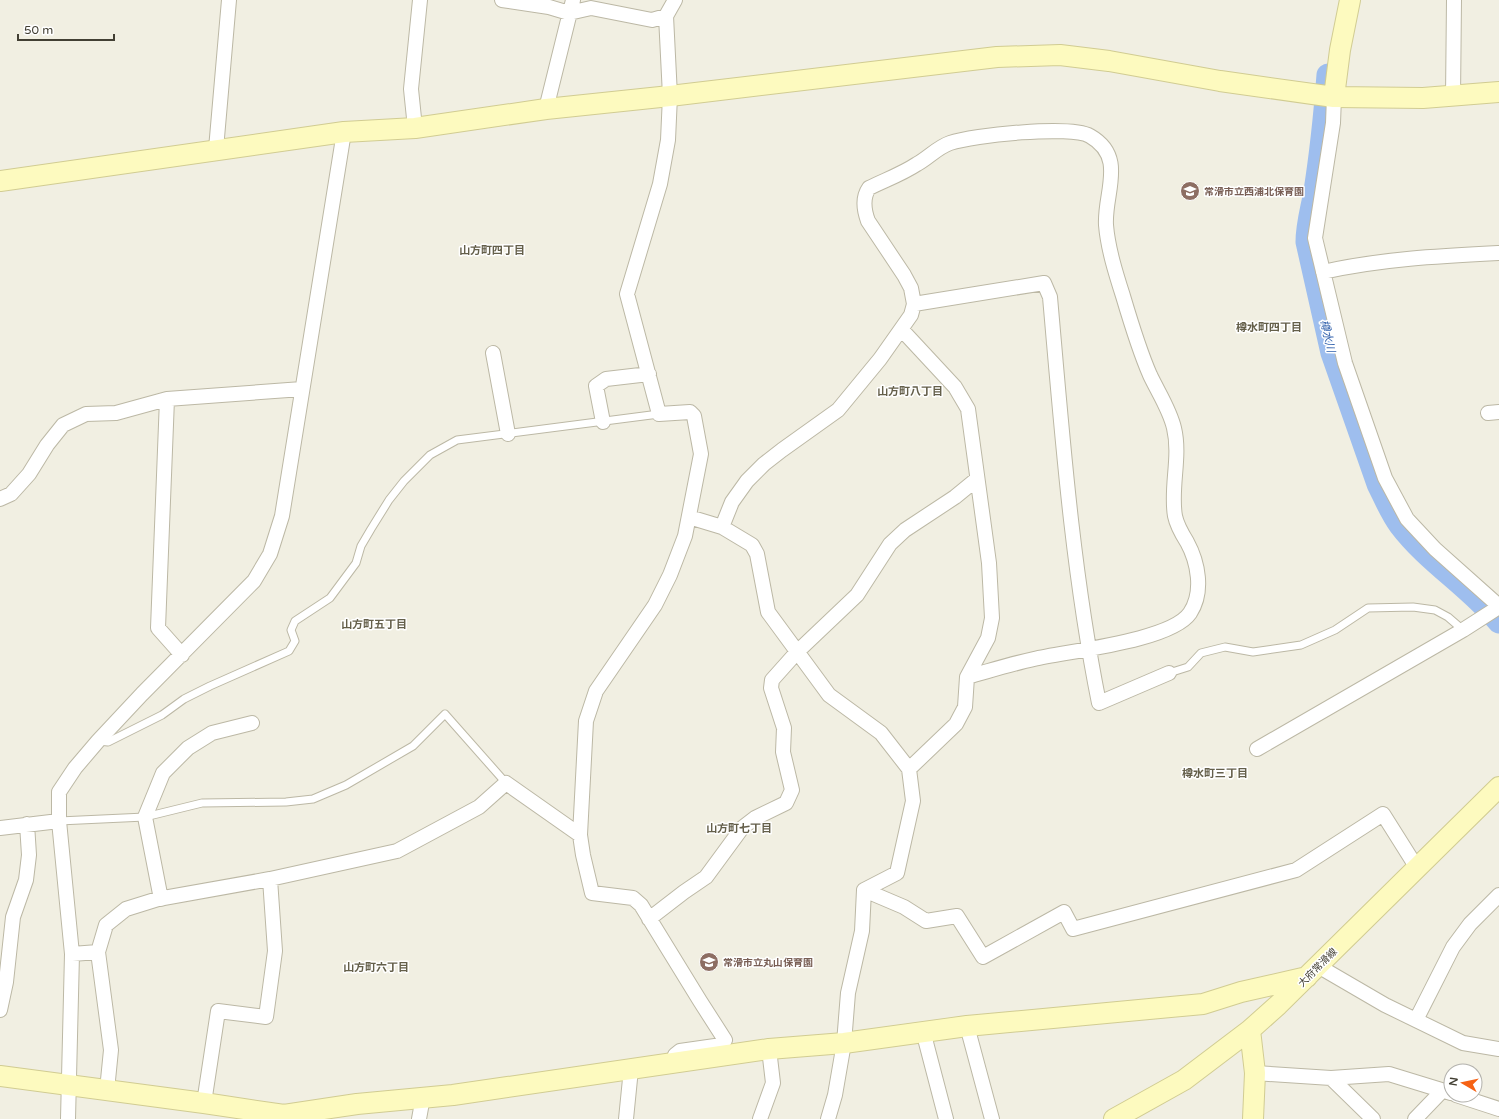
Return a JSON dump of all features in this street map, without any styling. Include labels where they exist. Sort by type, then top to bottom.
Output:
[{"type":"street","points":[[216,149],[229,0]]},
{"type":"street","points":[[415,128],[411,89],[420,0]]},
{"type":"street","points":[[502,0],[549,7],[571,6],[590,8],[652,20],[666,16]]},
{"type":"street","points":[[673,1062],[675,1055],[680,1051],[722,1045],[725,1040],[641,905],[633,898],[592,893],[580,835],[584,732],[592,699],[657,601],[680,552],[689,517],[701,454],[694,416],[690,412],[659,414],[627,294],[660,184],[668,140],[670,96],[666,16],[675,0]]},
{"type":"street","points":[[1257,749],[1484,618],[1499,606],[1420,534],[1406,519],[1385,478],[1345,363],[1316,238],[1334,122],[1334,97],[1340,50],[1350,0]]},
{"type":"street","points":[[1453,97],[1454,0]]},
{"type":"street","points":[[546,109],[571,6]]},
{"type":"street","points":[[0,181],[216,149],[344,132],[415,128],[546,109],[670,96],[966,60],[1060,56],[1109,61],[1313,96],[1453,97],[1499,92]]},
{"type":"street","points":[[68,1119],[72,954],[59,821],[60,792],[75,768],[98,741],[254,581],[270,554],[282,516],[344,132]]},
{"type":"street","points":[[722,527],[732,502],[747,481],[764,464],[838,410],[902,330],[911,315],[914,304],[911,288],[875,232],[865,212],[865,200],[869,188],[915,166],[949,143],[1007,133],[1082,133],[1092,137],[1105,150],[1112,167],[1107,210],[1107,235],[1127,311],[1149,372],[1175,430],[1174,512],[1178,526],[1195,558],[1198,584],[1195,600],[1190,613],[1184,620],[1173,628],[1158,633],[1088,649],[1034,659],[967,677]]},
{"type":"street","points":[[1323,272],[1350,266],[1439,256],[1499,253]]},
{"type":"street","points":[[914,304],[1044,283],[1050,297],[1065,470],[1088,649],[1099,703],[1169,673]]},
{"type":"street","points":[[902,330],[955,387],[968,409],[976,479],[989,563],[991,625],[981,654],[967,677],[965,707],[956,724],[909,769]]},
{"type":"street","points":[[493,353],[508,434]]},
{"type":"street","points":[[603,422],[596,386],[606,378],[649,374]]},
{"type":"street","points":[[0,499],[11,494],[29,474],[47,445],[63,425],[86,414],[116,412],[167,399],[302,389]]},
{"type":"street","points":[[167,399],[158,628],[182,655]]},
{"type":"street","points":[[649,919],[706,877],[742,828],[755,818],[786,803],[792,790],[783,752],[784,728],[771,688],[772,680],[797,652],[857,595],[890,544],[905,530],[955,497],[976,479]]},
{"type":"street","points":[[689,517],[722,527],[752,546],[757,554],[768,612],[829,695],[881,733],[909,769],[913,801],[897,873],[864,890]]},
{"type":"street","points":[[161,899],[145,817],[162,772],[188,748],[212,733],[252,723]]},
{"type":"street","points":[[107,1090],[112,1050],[98,952],[106,925],[126,909],[161,899],[270,879],[397,851],[479,807],[506,783],[580,835]]},
{"type":"street","name":"大府常滑線","points":[[1114,1119],[1184,1080],[1250,1030],[1313,971],[1499,787]]},
{"type":"street","points":[[864,890],[904,907],[926,921],[958,916],[983,958],[1064,912],[1073,929],[1296,870],[1383,814],[1417,868]]},
{"type":"street","points":[[0,828],[59,821]]},
{"type":"street","points":[[0,1010],[6,982],[13,917],[26,880],[29,855],[27,824]]},
{"type":"street","points":[[204,1103],[218,1011],[266,1017],[275,951],[270,879]]},
{"type":"street","points":[[828,1119],[835,1095],[844,1043],[848,993],[862,931],[864,890]]},
{"type":"street","points":[[1416,1020],[1453,947],[1470,924],[1499,895]]},
{"type":"street","points":[[72,954],[98,952]]},
{"type":"street","points":[[0,1076],[204,1103],[284,1117],[357,1104],[423,1097],[769,1049],[844,1043],[967,1026],[1203,1004],[1313,971],[1463,1043],[1499,1049]]},
{"type":"street","points":[[967,1026],[992,1119]]},
{"type":"street","points":[[1250,1030],[1255,1073],[1253,1119]]},
{"type":"street","points":[[923,1031],[946,1119]]},
{"type":"street","points":[[760,1119],[773,1083],[769,1049]]},
{"type":"street","points":[[626,1119],[631,1069]]},
{"type":"street","points":[[1255,1073],[1331,1078],[1389,1074],[1443,1091]]},
{"type":"street","points":[[1331,1078],[1374,1119]]},
{"type":"street","points":[[1415,1119],[1443,1095]]},
{"type":"street","points":[[419,1119],[423,1097]]},
{"type":"street","points":[[1481,1103],[1499,1109]]},
{"type":"lane","points":[[98,741],[108,742],[162,715],[184,699],[289,651],[296,641],[291,630],[295,621],[330,598],[356,563],[361,546],[389,500],[420,464],[430,455],[457,440],[659,414]]},
{"type":"lane","points":[[1169,673],[1188,667],[1201,653],[1224,647],[1253,652],[1301,645],[1335,630],[1368,608],[1413,607],[1435,610],[1448,617],[1463,630]]},
{"type":"lane","points":[[59,821],[145,817],[202,803],[286,802],[312,799],[346,785],[413,746],[445,714],[506,783]]},
{"type":"waterway","name":"樽水川","points":[[1328,75],[1321,148],[1307,242],[1332,353],[1378,484],[1400,525],[1423,551],[1475,597],[1499,622]]},
{"type":"place","name":"常滑市立西浦北保育園","points":[[1190,191]]},
{"type":"place","name":"常滑市立丸山保育園","points":[[709,962]]},
{"type":"district","name":"山方町四丁目","points":[[492,250]]},
{"type":"district","name":"樽水町四丁目","points":[[1269,327]]},
{"type":"district","name":"山方町八丁目","points":[[910,391]]},
{"type":"district","name":"山方町五丁目","points":[[374,624]]},
{"type":"district","name":"樽水町三丁目","points":[[1215,773]]},
{"type":"district","name":"山方町七丁目","points":[[739,828]]},
{"type":"district","name":"山方町六丁目","points":[[376,967]]}]
